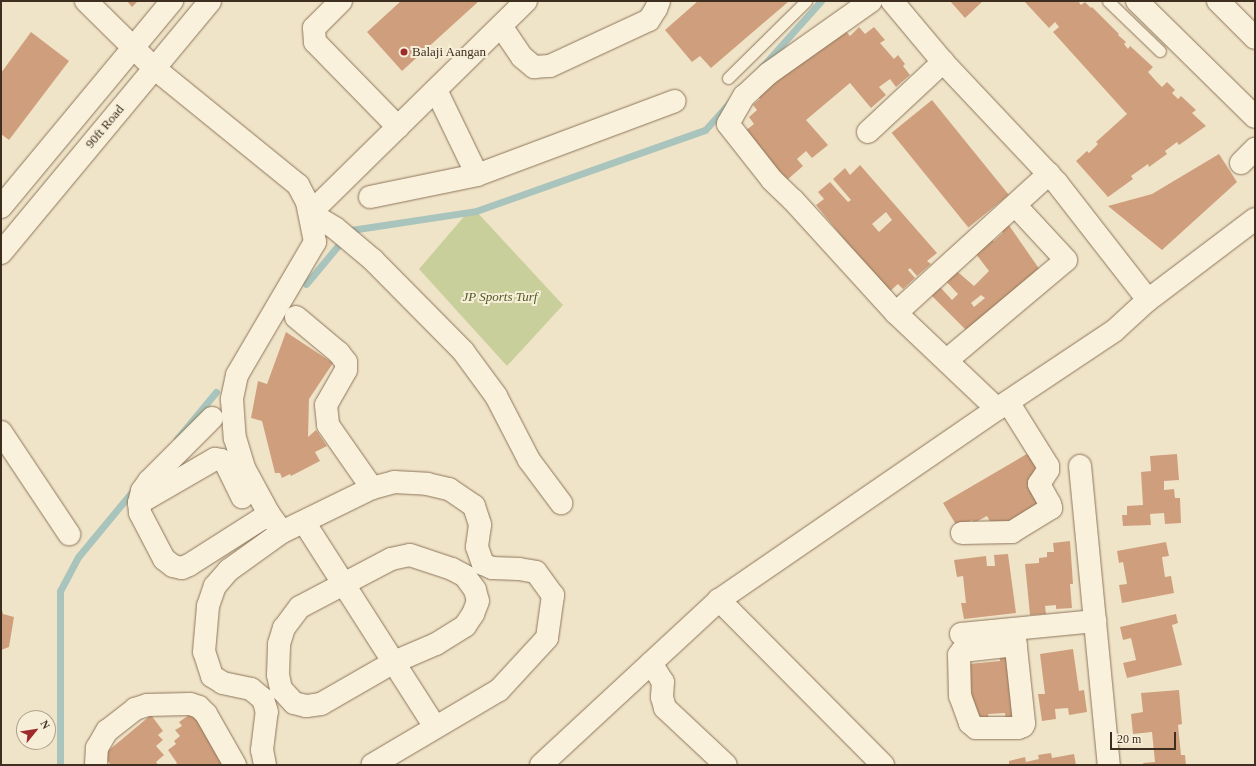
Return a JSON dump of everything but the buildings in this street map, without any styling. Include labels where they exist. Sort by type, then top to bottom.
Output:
[{"type":"street","points":[[86,1],[133,49],[154,68],[298,185],[307,202],[315,242],[237,375],[233,386],[234,438],[262,518]]},
{"type":"street","points":[[1,207],[172,1]]},
{"type":"street","name":"90ft Road","points":[[1,253],[210,1]]},
{"type":"street","points":[[341,1],[314,28],[315,42],[398,127]]},
{"type":"street","points":[[310,214],[526,1]]},
{"type":"street","points":[[501,26],[522,57],[534,66],[550,66],[649,20],[659,1]]},
{"type":"street","points":[[871,1],[768,74],[744,96],[728,124],[772,180],[793,200],[896,312],[947,360],[1002,405],[1048,466],[1048,470],[1039,484],[1051,508],[1012,532],[962,533]]},
{"type":"street","points":[[1138,1],[1255,117]]},
{"type":"street","points":[[1218,1],[1255,38]]},
{"type":"street","points":[[900,4],[943,62],[1049,174],[1116,257],[1148,300]]},
{"type":"street","points":[[868,132],[943,62]]},
{"type":"street","points":[[436,90],[477,175]]},
{"type":"street","points":[[370,198],[477,175],[675,101]]},
{"type":"street","points":[[896,312],[1049,174]]},
{"type":"street","points":[[947,360],[1066,260],[1015,205]]},
{"type":"street","points":[[310,214],[336,228],[359,248],[463,351],[496,396],[530,460],[561,503]]},
{"type":"street","points":[[541,765],[719,600],[1002,405],[1114,330],[1148,300],[1255,218]]},
{"type":"street","points":[[296,317],[339,353],[346,362],[346,370],[326,405],[328,425],[372,488]]},
{"type":"street","points":[[212,418],[149,481],[142,491],[139,503],[140,513],[164,559],[173,566],[182,568],[262,518]]},
{"type":"street","points":[[1,432],[69,534]]},
{"type":"street","points":[[139,503],[215,459],[221,460],[226,464],[262,518],[282,532]]},
{"type":"street","points":[[1080,466],[1109,765]]},
{"type":"street","points":[[265,765],[262,750],[267,712],[272,694],[278,675],[279,644],[284,628],[300,608],[391,559],[410,555],[452,569],[465,576],[476,590],[478,601],[473,614],[465,626],[436,644],[394,662],[321,704],[306,706],[294,704],[272,694],[222,683],[212,676],[204,652],[208,606],[216,586],[229,570],[282,532],[372,488],[394,482],[427,484],[449,489],[474,506],[480,525],[477,547],[484,564],[492,568],[519,568],[536,572],[553,595],[547,638],[499,690],[372,765]]},
{"type":"street","points":[[304,522],[435,727]]},
{"type":"street","points":[[465,576],[484,564]]},
{"type":"street","points":[[719,600],[883,765]]},
{"type":"street","points":[[961,634],[1015,637],[1095,621]]},
{"type":"street","points":[[651,663],[663,682],[662,697],[665,708],[726,765]]},
{"type":"street","points":[[96,765],[97,748],[107,731],[135,709],[147,704],[190,704],[198,707],[206,714],[235,765]]},
{"type":"lane","points":[[728,78],[806,1]]},
{"type":"lane","points":[[1108,1],[1160,51]]},
{"type":"green space","name":"JP Sports Turf","points":[[476,211],[563,305],[507,366],[419,269],[468,212],[472,215]]},
{"type":"waterway","points":[[761,68],[821,1]]},
{"type":"waterway","points":[[306,284],[351,230],[476,211],[705,130],[731,101]]},
{"type":"waterway","points":[[177,439],[216,392]]},
{"type":"waterway","points":[[60,765],[60,591],[78,557],[135,488]]},
{"type":"place","name":"Balaji Aangan","points":[[404,52]]}]
